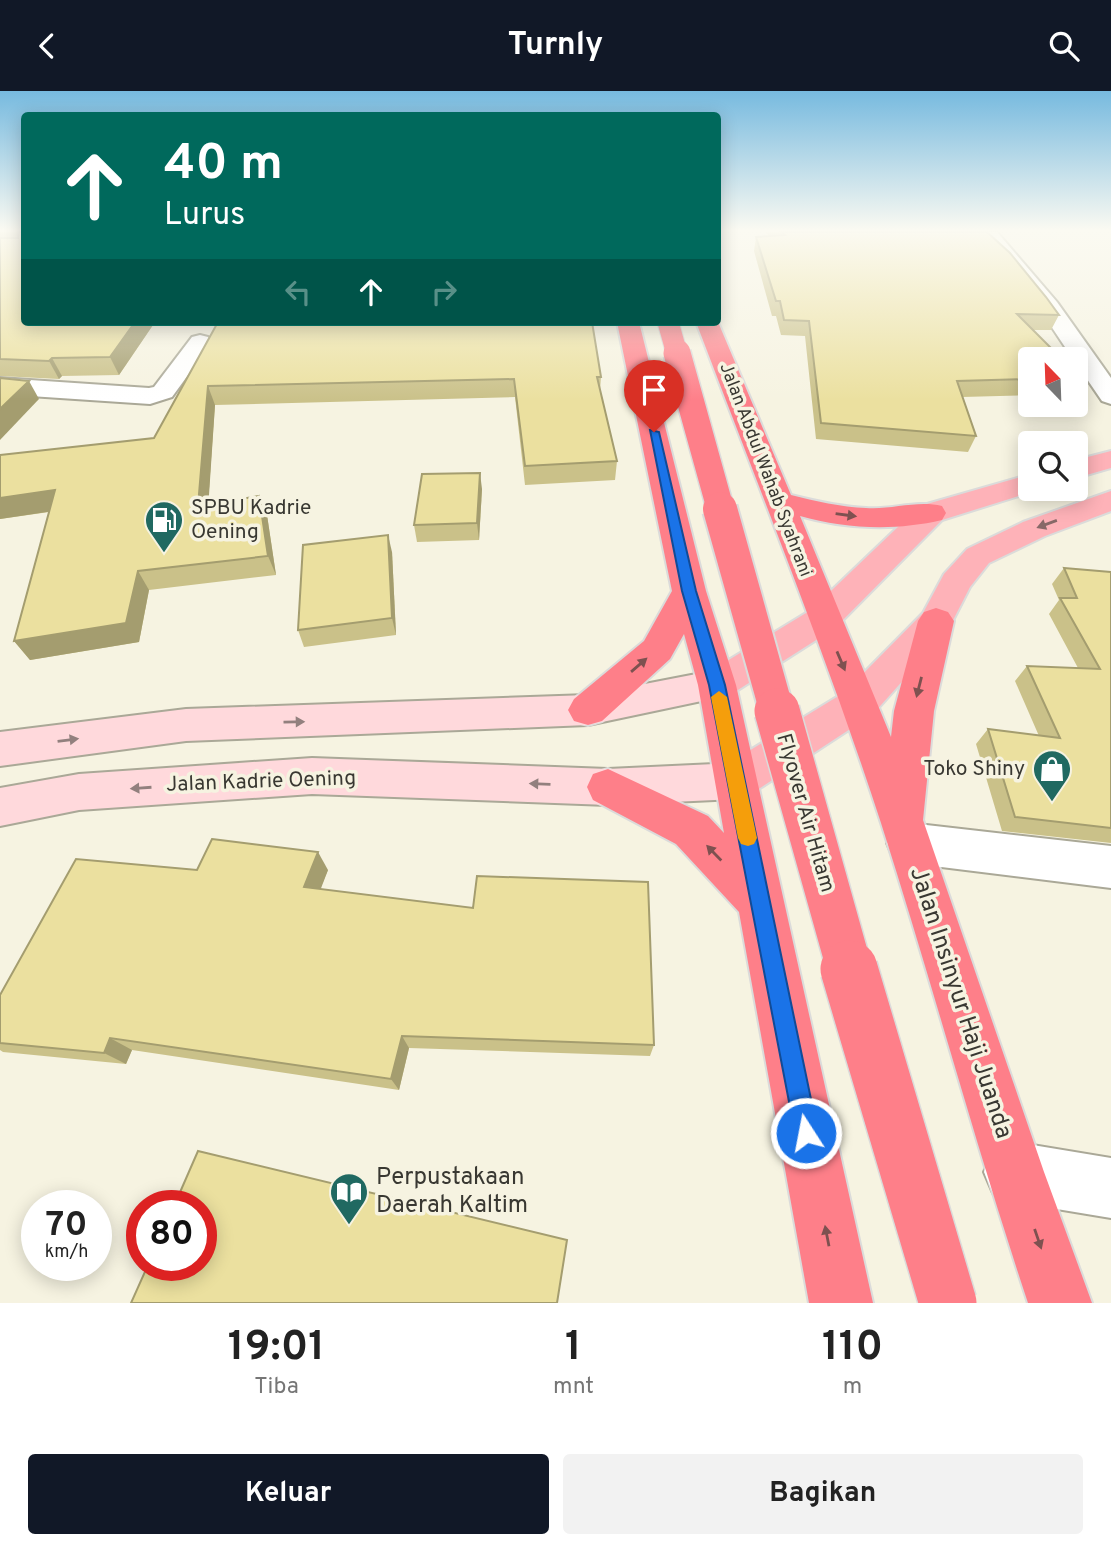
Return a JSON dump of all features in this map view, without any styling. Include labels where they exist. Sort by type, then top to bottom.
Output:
[{"type":"highway","points":[[629,326],[689,591],[717,685],[841,1303]]},
{"type":"highway","name":"Flyover Air Hitam","points":[[669,326],[854,987],[948,1303]]},
{"type":"highway","name":"Jalan Abdul Wahab Syahrani","points":[[709,326],[823,619],[859,703]]},
{"type":"highway","points":[[779,501],[816,511],[867,517],[931,513]]},
{"type":"highway","points":[[588,711],[657,650],[689,591]]},
{"type":"highway","points":[[906,834],[914,711],[936,621]]},
{"type":"highway","name":"Jalan Insinyur Haji Juanda","points":[[859,703],[906,834],[1014,1173],[1060,1303]]},
{"type":"highway","points":[[608,787],[692,830],[761,902]]},
{"type":"main road","points":[[1088,466],[1111,459]]},
{"type":"main road","points":[[0,749],[187,725],[588,711],[717,685],[823,619],[931,513],[1018,487]]},
{"type":"main road","points":[[736,781],[859,703],[936,621],[956,582],[978,556],[1034,529],[1111,500]]},
{"type":"main road","name":"Jalan Kadrie Oening","points":[[0,807],[79,792],[312,776],[608,787],[736,781]]},
{"type":"street","points":[[1034,289],[1111,396]]},
{"type":"street","points":[[0,386],[150,396],[163,393],[200,342]]},
{"type":"street","points":[[906,834],[1111,867]]},
{"type":"street","points":[[1014,1173],[1111,1188]]},
{"type":"building","points":[[0,289],[21,289],[21,326],[132,326],[110,357],[52,358],[49,361],[0,359]]},
{"type":"building","points":[[772,289],[1039,289],[1059,315],[1017,314],[1050,347],[1018,347],[1018,379],[957,381],[976,436],[821,423],[809,321],[784,320],[780,301],[776,301]]},
{"type":"building","points":[[216,326],[593,326],[601,377],[597,377],[617,461],[525,466],[514,379],[208,386],[198,506],[259,496],[268,556],[138,571],[126,623],[14,641],[55,490],[0,498],[0,455],[154,438]]},
{"type":"building","points":[[0,378],[29,381],[0,409]]},
{"type":"building","points":[[480,473],[477,523],[414,525],[422,474]]},
{"type":"building","points":[[388,535],[392,618],[298,630],[303,545]]},
{"type":"building","points":[[1064,568],[1111,572],[1111,828],[1015,817],[988,729],[1060,738],[1027,666],[1100,669],[1060,598],[1077,598]]},
{"type":"building","points":[[212,839],[318,852],[304,887],[473,908],[477,876],[648,882],[654,1045],[402,1036],[391,1079],[110,1038],[104,1053],[0,1043],[0,995],[76,859],[197,870]]},
{"type":"building","name":"Perpustakaan Daerah Kaltim","points":[[198,1151],[567,1240],[557,1303],[131,1303],[141,1281],[217,1281],[217,1190],[181,1190]]},
{"type":"slow traffic","points":[[719,697],[748,838]]},
{"type":"place","name":"SPBU Kadrie Oening","points":[[164,554]]},
{"type":"place","name":"Toko Shiny","points":[[1052,803]]},
{"type":"place","name":"Perpustakaan Daerah Kaltim","points":[[349,1226]]},
{"type":"route","points":[[654,432],[689,591],[717,685],[806,1133]]}]
